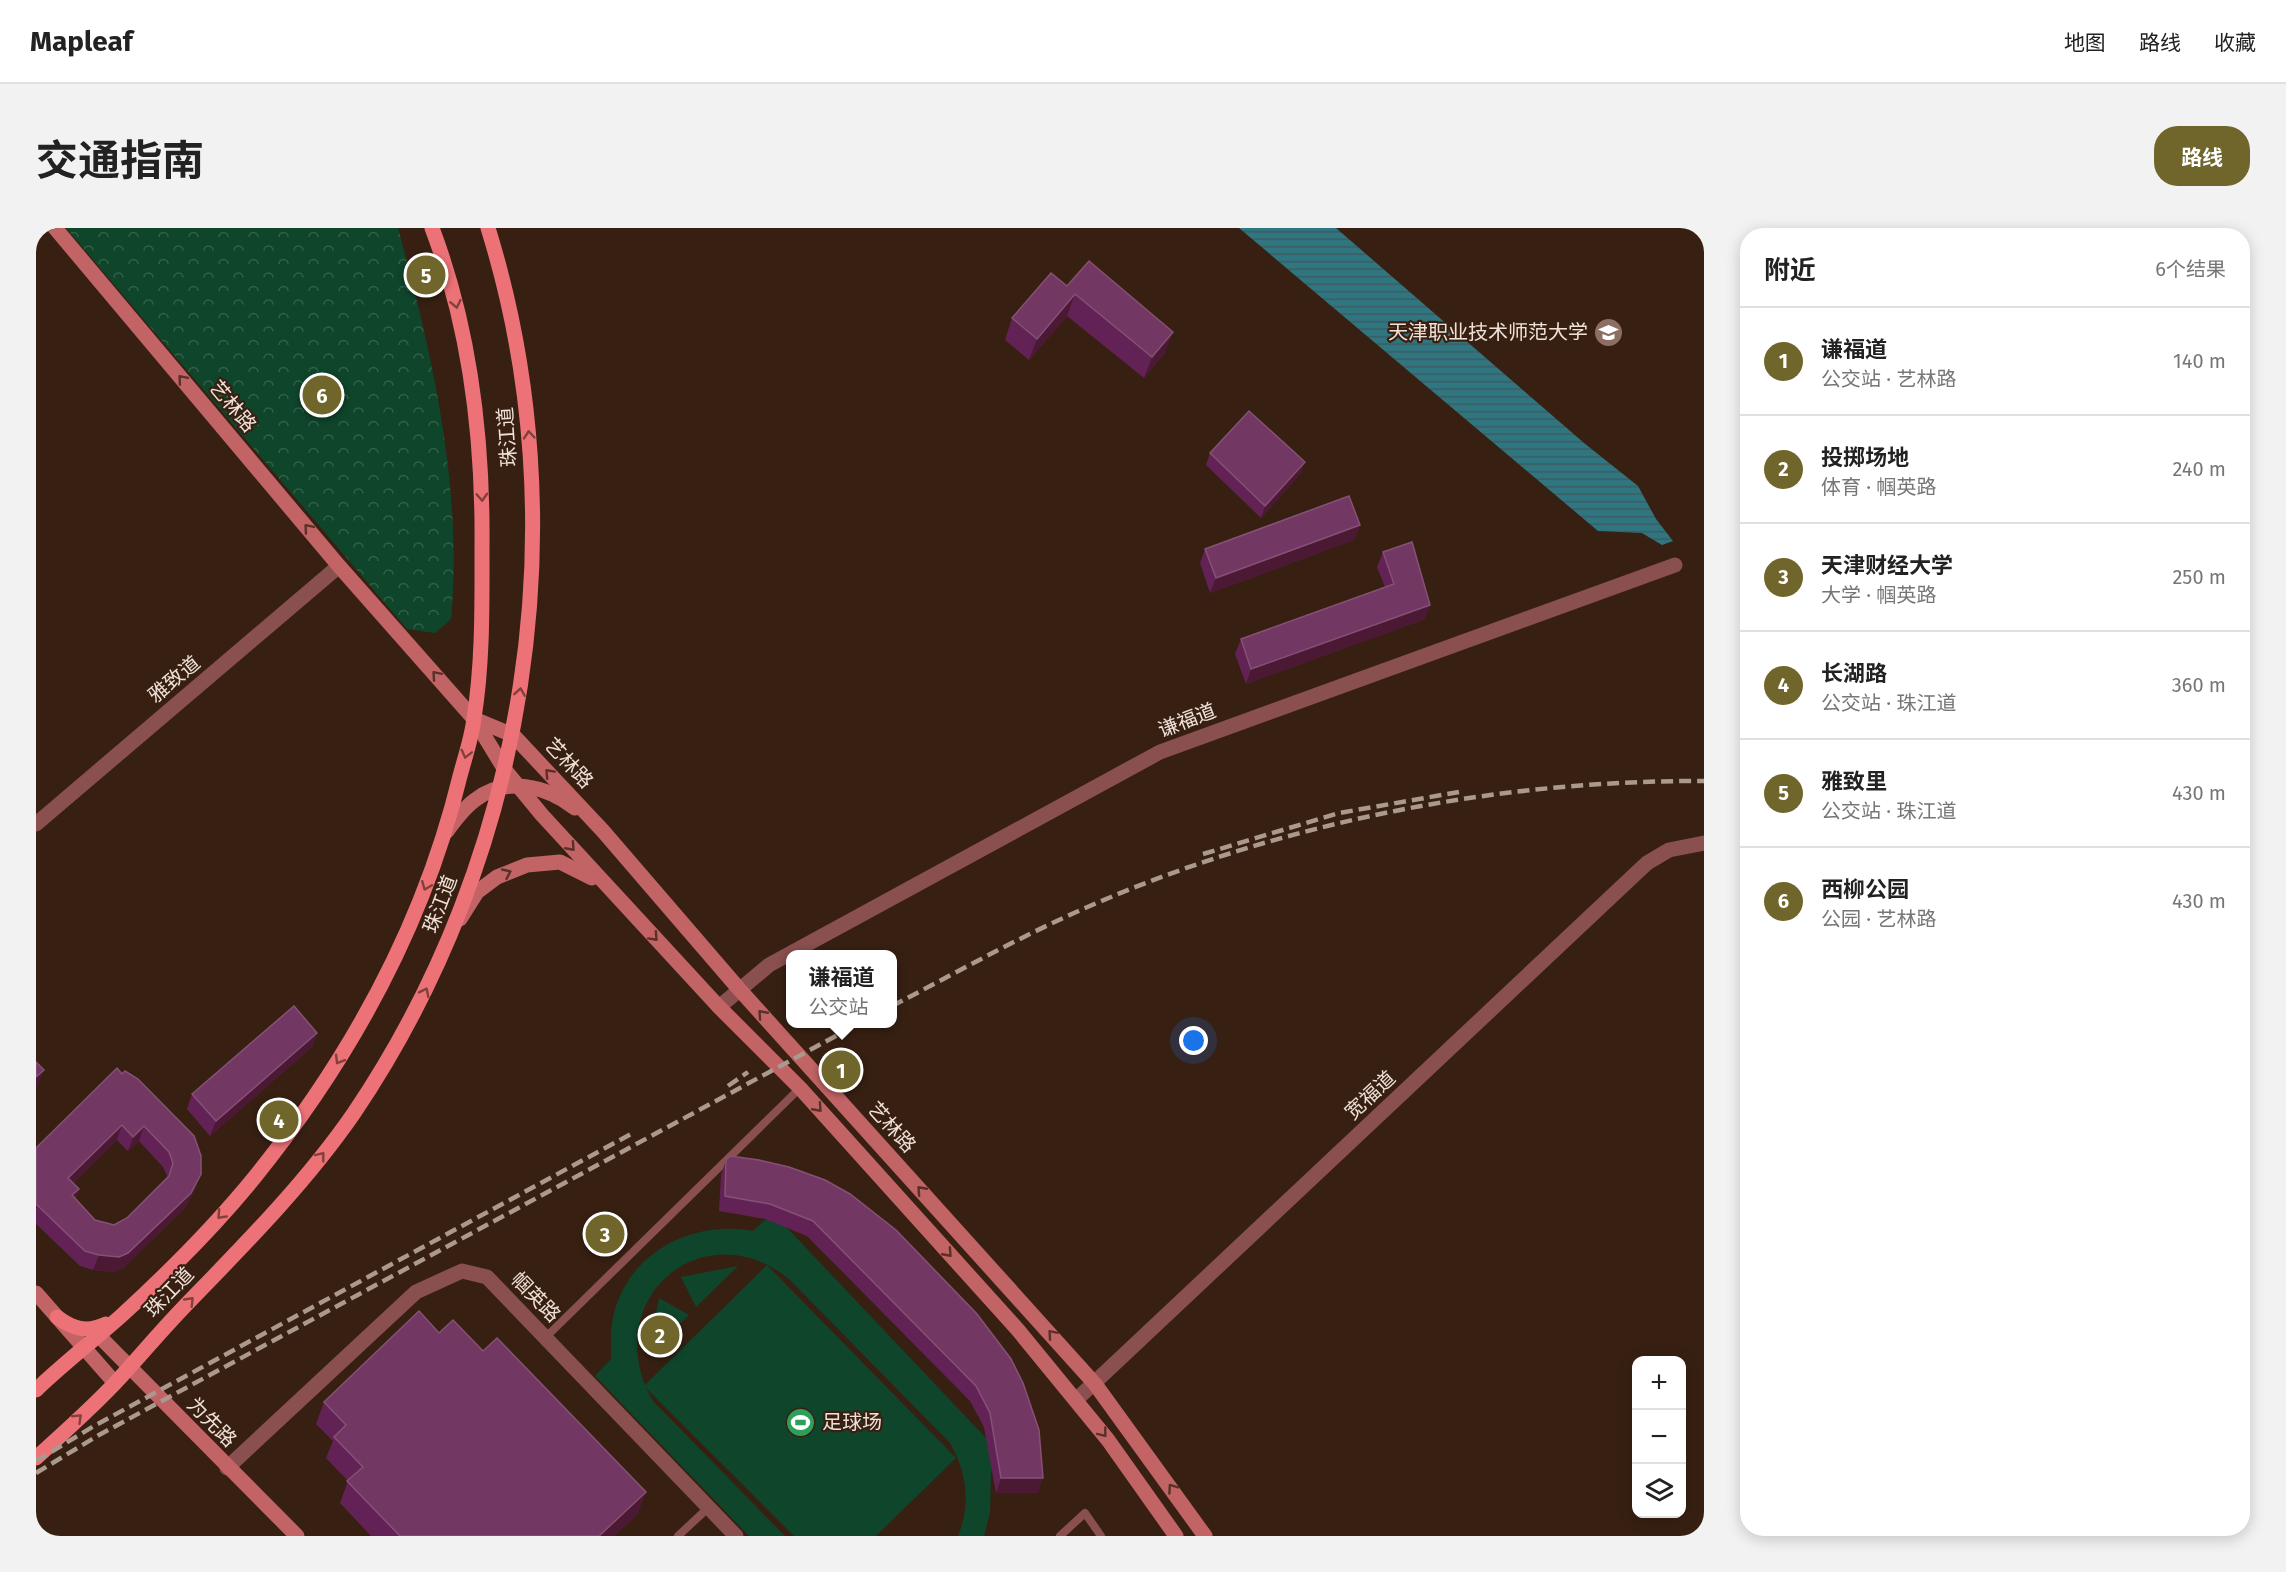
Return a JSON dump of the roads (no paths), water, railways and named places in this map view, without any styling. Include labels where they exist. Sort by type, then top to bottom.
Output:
[{"type":"main road","name":"珠江道","points":[[36,1390],[162,1277],[251,1182],[326,1084],[398,952],[447,831],[474,719],[483,500],[478,436],[455,298],[432,228]]},
{"type":"main road","name":"珠江道","points":[[36,1458],[112,1386],[149,1343],[250,1239],[316,1163],[352,1116],[402,1035],[454,930],[506,770],[527,636],[531,569],[530,454],[526,401],[513,321],[488,228]]},
{"type":"main road","points":[[54,1321],[81,1330],[100,1327],[119,1317]]},
{"type":"street","name":"艺林路","points":[[55,228],[339,566],[474,719],[518,786],[614,895],[719,1007],[800,1088],[1077,1399],[1176,1536]]},
{"type":"street","name":"谦福道","points":[[797,950],[1160,752],[1675,565]]},
{"type":"street","name":"雅致道","points":[[36,824],[339,566]]},
{"type":"street","name":"艺林路","points":[[474,719],[513,735],[603,831],[739,989],[1095,1384],[1205,1536]]},
{"type":"street","points":[[447,831],[475,799],[501,788],[518,786],[536,787],[554,795],[603,831]]},
{"type":"street","name":"宽福道","points":[[1077,1399],[1647,863],[1669,850],[1704,843]]},
{"type":"street","points":[[454,930],[477,892],[496,878],[527,865],[560,862],[577,869],[614,895]]},
{"type":"street","name":"谦福道","points":[[719,1007],[769,965],[786,956]]},
{"type":"street","name":"帼英路","points":[[227,1468],[416,1292],[462,1271],[487,1277],[736,1536]]},
{"type":"street","points":[[36,1293],[54,1321],[112,1386]]},
{"type":"street","points":[[36,1307],[54,1321]]},
{"type":"street","name":"为先路","points":[[98,1335],[227,1468],[297,1536]]},
{"type":"street","points":[[78,1350],[117,1354],[138,1349],[149,1343]]},
{"type":"lane","points":[[546,1337],[800,1088]]},
{"type":"lane","points":[[678,1536],[708,1508]]},
{"type":"lane","points":[[1061,1536],[1085,1513],[1101,1536]]},
{"type":"water","points":[[1239,228],[1336,228],[1584,443],[1638,486],[1656,519],[1673,541],[1662,545],[1642,533],[1598,531]]},
{"type":"railway","points":[[897,1003],[1074,913],[1148,882],[1225,855],[1303,832],[1462,799],[1543,789],[1623,783],[1704,781]]},
{"type":"railway","points":[[1203,854],[1339,813],[1459,792]]},
{"type":"railway","points":[[36,1473],[99,1435],[851,1028]]},
{"type":"railway","points":[[728,1086],[748,1072]]},
{"type":"railway","points":[[36,1461],[94,1426],[631,1134]]},
{"type":"place","name":"雅致里","points":[[426,275]]},
{"type":"place","name":"天津职业技术师范大学","points":[[1609,332]]},
{"type":"place","name":"西柳公园","points":[[322,395]]},
{"type":"place","name":"谦福道","points":[[841,1070]]},
{"type":"place","name":"长湖路","points":[[279,1120]]},
{"type":"place","name":"天津财经大学","points":[[605,1234]]},
{"type":"place","name":"投掷场地","points":[[660,1335]]},
{"type":"place","name":"足球场","points":[[801,1422]]}]
